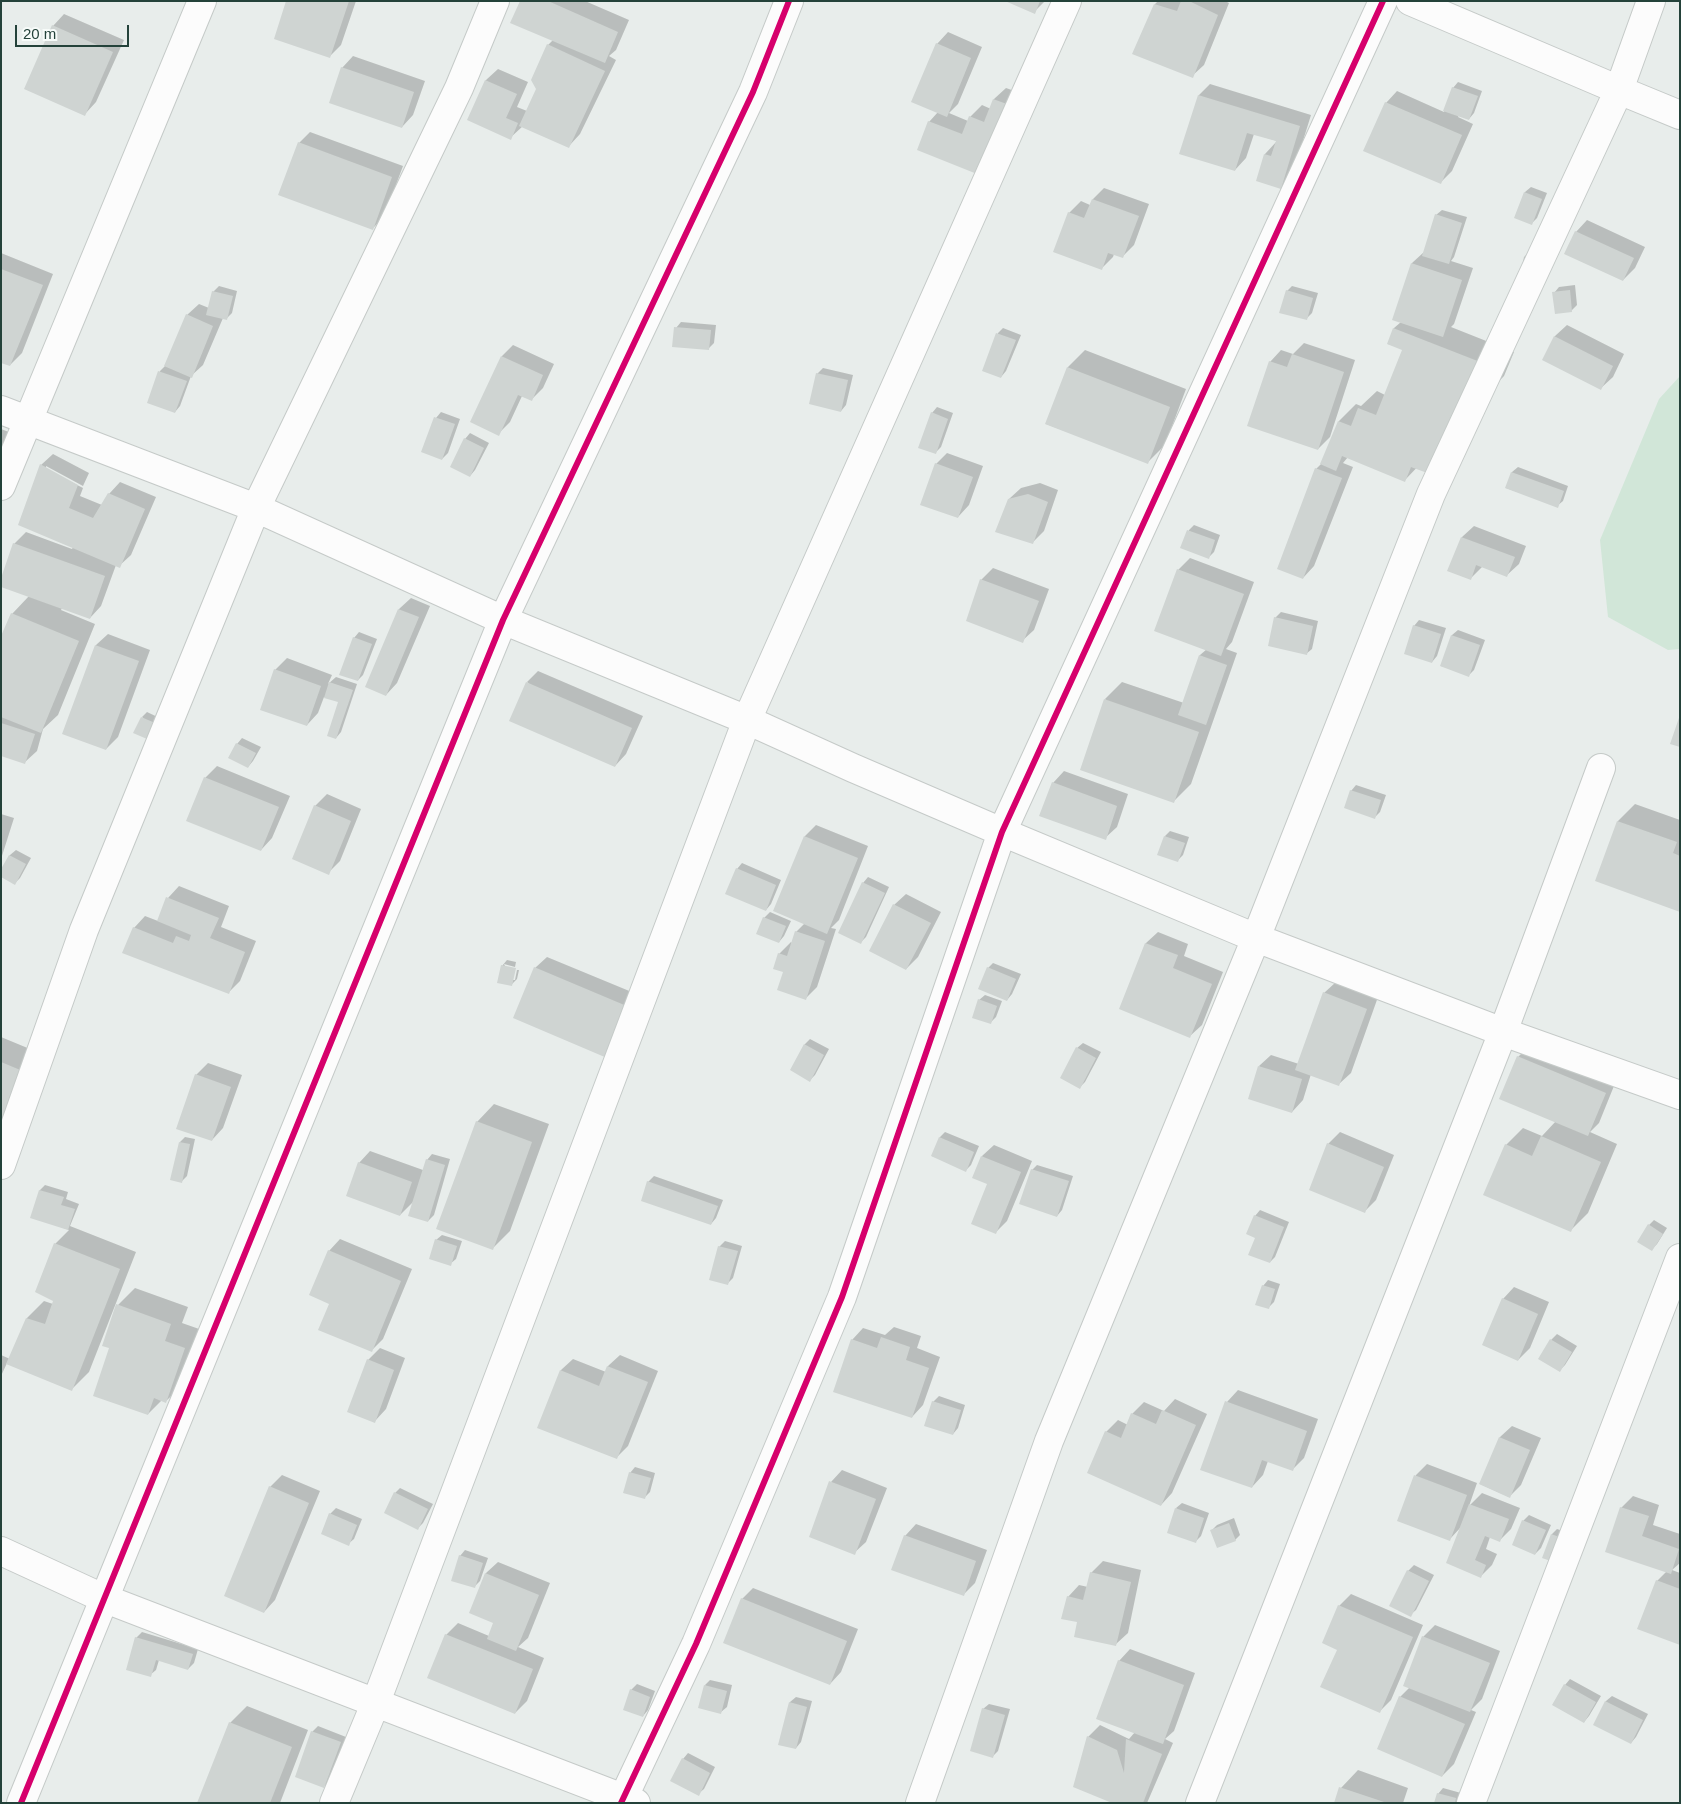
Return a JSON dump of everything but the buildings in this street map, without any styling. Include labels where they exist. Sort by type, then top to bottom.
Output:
[{"type":"street","points":[[1,486],[202,1]]},
{"type":"street","points":[[1,1165],[84,930],[256,508],[459,88],[495,1]]},
{"type":"street","points":[[21,1803],[503,620],[753,92],[789,1]]},
{"type":"street","points":[[334,1803],[376,1702],[747,720],[1067,1]]},
{"type":"street","points":[[1,1551],[103,1598],[376,1702],[627,1801],[696,1644],[842,1297],[1002,832],[1383,1]]},
{"type":"street","points":[[1410,1],[1680,115]]},
{"type":"street","points":[[920,1803],[1049,1441],[1256,938],[1431,494],[1619,90],[1651,1]]},
{"type":"street","points":[[1,410],[256,508],[503,620],[747,720],[1002,832],[1256,938],[1503,1032],[1680,1095]]},
{"type":"street","points":[[1200,1803],[1503,1032],[1601,768]]},
{"type":"street","points":[[1471,1803],[1680,1258]]},
{"type":"green space","points":[[1680,376],[1680,649],[1668,650],[1608,617],[1600,540],[1659,399]]},
{"type":"cycle path","points":[[21,1803],[503,620],[753,92],[789,1]]},
{"type":"cycle path","points":[[621,1803],[696,1644],[842,1297],[1002,832],[1383,1]]}]
